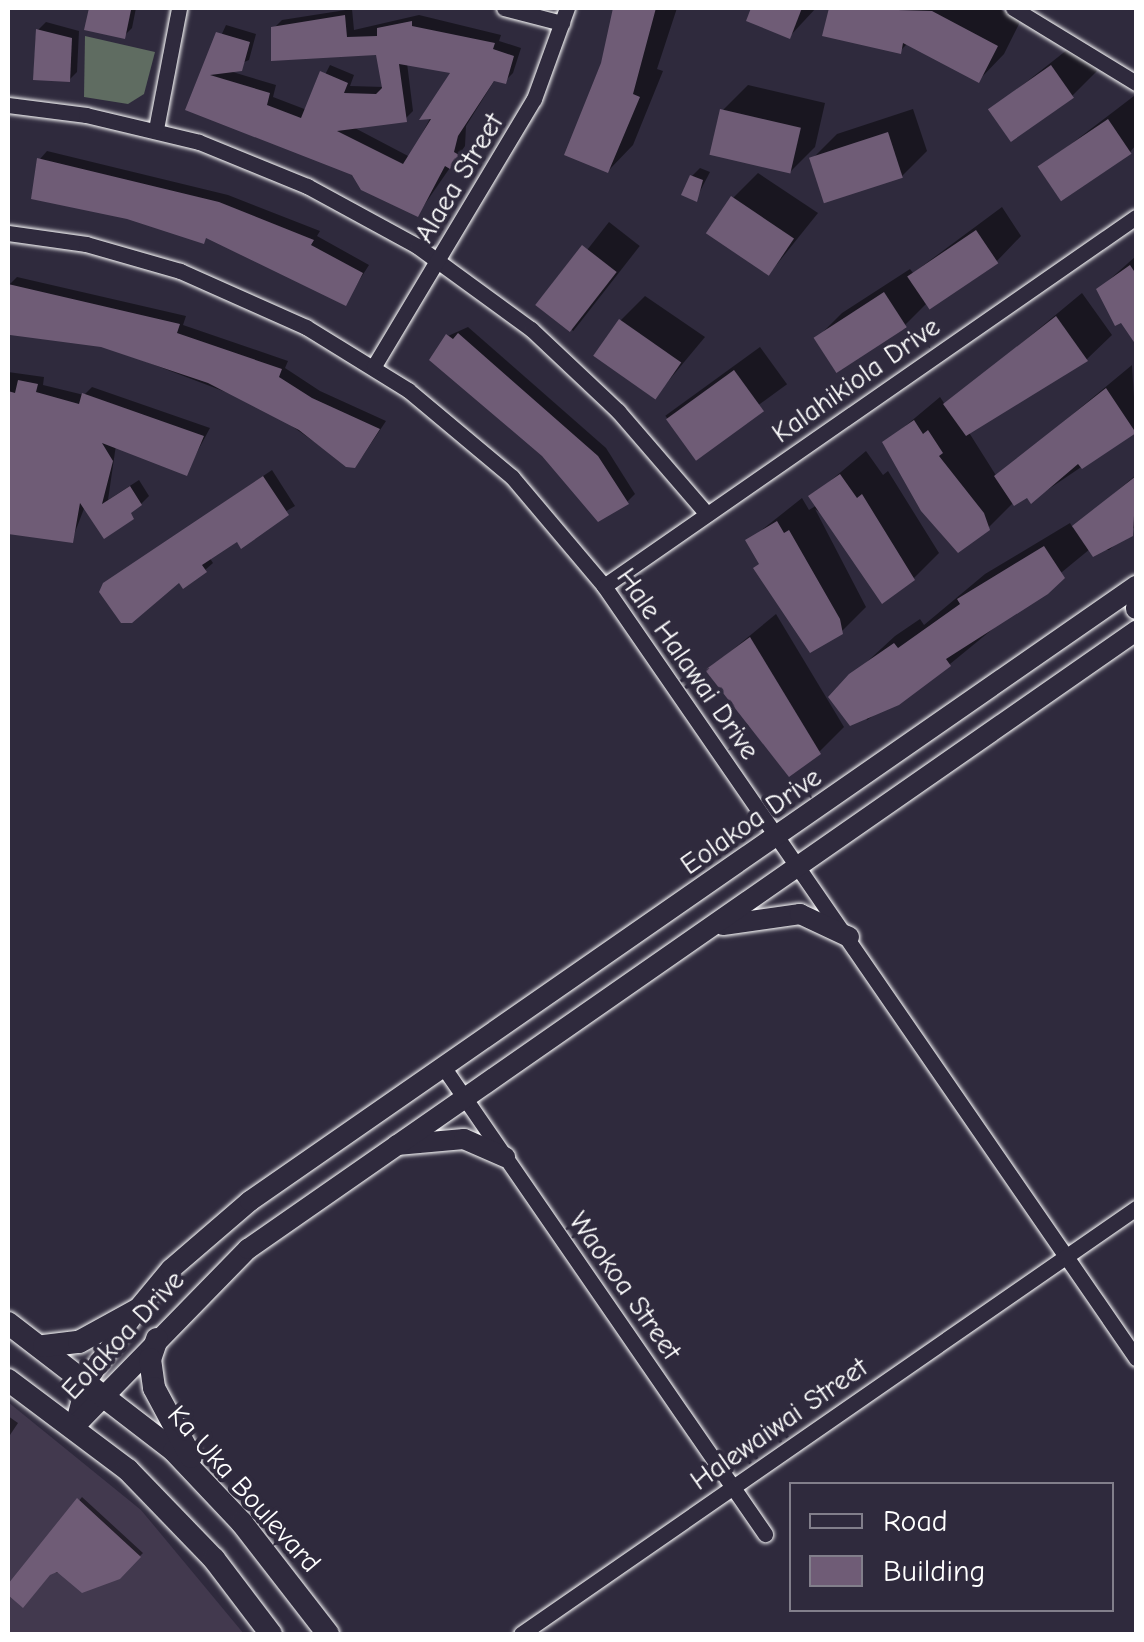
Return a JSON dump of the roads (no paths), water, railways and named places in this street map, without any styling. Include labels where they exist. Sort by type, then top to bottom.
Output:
[{"type":"main road","points":[[44,1346],[80,1342],[137,1310]]},
{"type":"main road","name":"Ka Uka Boulevard","points":[[8,1323],[110,1397],[205,1482],[328,1634]]},
{"type":"main road","points":[[158,1339],[150,1359],[154,1388],[205,1482]]},
{"type":"main road","points":[[8,1380],[75,1426],[183,1524],[271,1634]]},
{"type":"street","points":[[156,128],[179,8]]},
{"type":"street","points":[[504,8],[564,15]]},
{"type":"street","points":[[1013,8],[1136,83]]},
{"type":"street","name":"Alaea Street","points":[[374,366],[534,100],[564,15]]},
{"type":"street","points":[[8,105],[156,128],[307,186],[439,259],[531,329],[603,397],[707,514]]},
{"type":"street","name":"Kalahikiola Drive","points":[[604,586],[1136,217]]},
{"type":"street","name":"Hale Halawai Drive","points":[[8,233],[86,244],[180,271],[306,327],[374,366],[512,477],[604,586],[1136,1358]]},
{"type":"street","name":"Eolakoa Drive","points":[[75,1426],[87,1380],[137,1310],[170,1269],[250,1201],[1136,586]]},
{"type":"street","points":[[1084,624],[1112,619],[1136,629]]},
{"type":"street","name":"Eolakoa Drive","points":[[75,1426],[110,1397],[218,1273],[1136,629]]},
{"type":"street","points":[[706,930],[786,913],[811,917],[849,937]]},
{"type":"street","name":"Waokoa Street","points":[[444,1068],[765,1534]]},
{"type":"street","points":[[397,1144],[464,1138],[505,1156]]},
{"type":"street","name":"Halewaiwai Street","points":[[521,1634],[1136,1208]]}]
